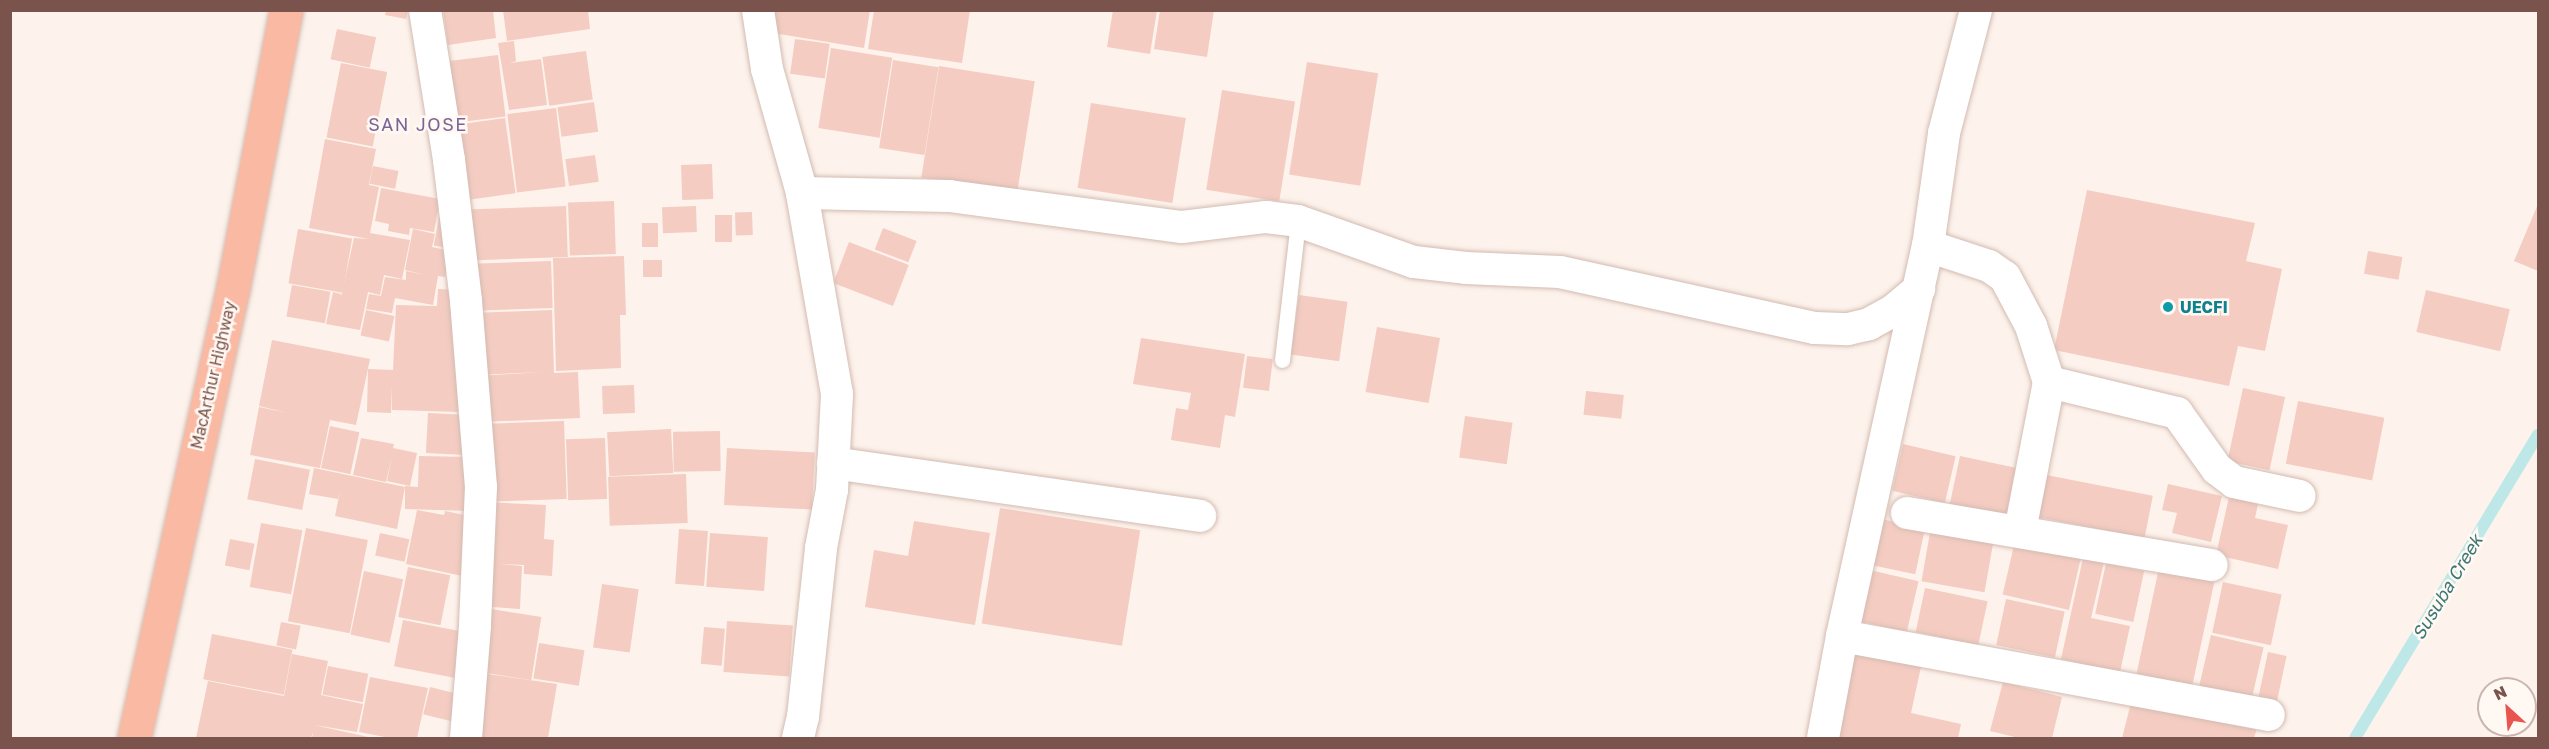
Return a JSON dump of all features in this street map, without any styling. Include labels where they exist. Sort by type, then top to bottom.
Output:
[{"type":"highway","name":"MacArthur Highway","points":[[134,738],[233,288],[286,10]]},
{"type":"street","points":[[425,10],[449,160],[466,302],[481,487],[475,626],[466,738]]},
{"type":"street","points":[[758,10],[767,69],[802,193],[837,394],[833,463],[798,738]]},
{"type":"street","points":[[1823,738],[1842,636],[1928,246],[1944,133],[1976,10]]},
{"type":"street","points":[[802,193],[949,196],[1182,227],[1266,217],[1298,221],[1414,262],[1467,268],[1560,272],[1815,328],[1848,329],[1869,324],[1893,310],[1918,289]]},
{"type":"street","points":[[1928,246],[1989,266],[2005,278],[2031,326],[2049,382],[2020,531]]},
{"type":"street","points":[[2049,382],[2177,413],[2217,469],[2234,482],[2300,496]]},
{"type":"street","points":[[833,463],[1200,516]]},
{"type":"street","points":[[1907,513],[2212,565]]},
{"type":"street","points":[[1842,636],[2269,716]]},
{"type":"lane","points":[[1282,360],[1298,221]]},
{"type":"building","points":[[386,10],[408,10],[406,19],[385,15]]},
{"type":"building","points":[[443,10],[493,10],[496,38],[448,45]]},
{"type":"building","points":[[503,10],[588,10],[590,29],[507,41]]},
{"type":"building","points":[[771,10],[870,10],[864,48],[767,32]]},
{"type":"building","points":[[874,10],[970,10],[962,63],[868,49]]},
{"type":"building","points":[[1113,10],[1157,10],[1150,54],[1107,47]]},
{"type":"building","points":[[1160,10],[1214,10],[1207,57],[1154,49]]},
{"type":"building","points":[[337,29],[376,37],[370,68],[331,59]]},
{"type":"building","points":[[795,39],[830,44],[825,79],[790,74]]},
{"type":"building","points":[[514,41],[516,61],[510,63],[541,59],[547,105],[509,110],[498,43]]},
{"type":"building","points":[[831,48],[892,58],[880,138],[818,128]]},
{"type":"building","points":[[586,51],[593,100],[549,106],[542,57]]},
{"type":"building","points":[[498,55],[506,117],[453,123],[445,61]]},
{"type":"building","points":[[893,60],[938,67],[925,155],[879,148]]},
{"type":"building","points":[[1307,62],[1378,73],[1360,186],[1289,175]]},
{"type":"building","points":[[341,63],[387,72],[373,147],[326,138]]},
{"type":"building","points":[[939,66],[1035,81],[1017,193],[921,178]]},
{"type":"building","points":[[1222,90],[1295,102],[1279,201],[1206,190]]},
{"type":"building","points":[[594,102],[598,132],[562,137],[557,107]]},
{"type":"building","points":[[1091,103],[1186,118],[1172,203],[1078,188]]},
{"type":"building","points":[[556,108],[566,186],[517,192],[507,114]]},
{"type":"building","points":[[505,118],[516,193],[469,200],[458,125]]},
{"type":"building","points":[[325,139],[376,149],[369,185],[379,187],[370,233],[410,240],[402,279],[384,275],[380,295],[368,292],[360,330],[326,324],[333,292],[341,294],[341,297],[354,238],[369,239],[309,228]]},
{"type":"building","points":[[595,155],[599,182],[569,186],[565,159]]},
{"type":"building","points":[[712,164],[713,199],[682,200],[681,165]]},
{"type":"building","points":[[373,166],[399,171],[395,189],[370,184]]},
{"type":"building","points":[[381,188],[440,199],[434,232],[410,228],[409,235],[388,231],[389,224],[375,221]]},
{"type":"building","name":"UECFI","points":[[2087,190],[2255,223],[2246,261],[2282,269],[2265,351],[2238,346],[2229,386],[2054,350]]},
{"type":"building","points":[[614,201],[616,254],[570,256],[568,203]]},
{"type":"building","points":[[2538,204],[2538,271],[2514,261]]},
{"type":"building","points":[[566,206],[568,257],[469,260],[467,209]]},
{"type":"building","points":[[696,206],[697,232],[663,233],[662,207]]},
{"type":"building","points":[[752,212],[753,235],[736,236],[735,213]]},
{"type":"building","points":[[715,215],[732,215],[732,242],[715,242]]},
{"type":"building","points":[[439,218],[455,221],[449,249],[434,245]]},
{"type":"building","points":[[642,223],[658,223],[658,247],[642,247]]},
{"type":"building","points":[[883,228],[917,241],[908,262],[875,249]]},
{"type":"building","points":[[298,229],[352,239],[343,293],[288,283]]},
{"type":"building","points":[[413,229],[435,234],[432,247],[450,251],[445,277],[438,276],[433,305],[395,298],[392,313],[366,309],[369,294],[381,296],[385,277],[406,280],[406,271],[425,275],[405,270]]},
{"type":"building","points":[[849,242],[909,265],[893,306],[833,283]]},
{"type":"building","points":[[2368,251],[2402,257],[2398,280],[2364,274]]},
{"type":"building","points":[[624,256],[626,315],[620,315],[621,368],[556,371],[553,258]]},
{"type":"building","points":[[643,260],[662,260],[662,277],[643,277]]},
{"type":"building","points":[[551,261],[553,308],[473,311],[471,264]]},
{"type":"building","points":[[292,285],[330,292],[325,323],[286,317]]},
{"type":"building","points":[[438,289],[464,290],[460,412],[392,410],[392,385],[391,413],[367,412],[368,369],[393,370],[396,305],[437,306]]},
{"type":"building","points":[[2426,290],[2510,309],[2500,351],[2416,332]]},
{"type":"building","points":[[1299,295],[1348,302],[1339,361],[1291,354]]},
{"type":"building","points":[[366,310],[394,316],[389,341],[361,335]]},
{"type":"building","points":[[552,310],[554,373],[578,372],[580,418],[480,422],[478,376],[544,372],[475,375],[473,313]]},
{"type":"building","points":[[1377,327],[1440,338],[1429,403],[1366,392]]},
{"type":"building","points":[[1141,338],[1245,354],[1235,417],[1225,415],[1220,448],[1171,440],[1176,408],[1188,410],[1191,393],[1133,384]]},
{"type":"building","points":[[272,340],[370,359],[356,425],[330,420],[320,468],[250,455],[259,407],[288,413],[259,406]]},
{"type":"building","points":[[1247,356],[1273,359],[1269,391],[1243,388]]},
{"type":"building","points":[[634,385],[635,413],[603,414],[602,386]]},
{"type":"building","points":[[2243,388],[2285,397],[2269,470],[2227,461]]},
{"type":"building","points":[[1586,391],[1624,395],[1621,419],[1583,415]]},
{"type":"building","points":[[2298,401],[2384,418],[2372,481],[2286,464]]},
{"type":"building","points":[[428,413],[468,415],[466,455],[426,453]]},
{"type":"building","points":[[1465,416],[1513,423],[1507,464],[1459,458]]},
{"type":"building","points":[[564,421],[567,499],[484,502],[481,424]]},
{"type":"building","points":[[330,426],[359,432],[350,474],[321,468]]},
{"type":"building","points":[[671,429],[673,473],[609,476],[607,432]]},
{"type":"building","points":[[720,431],[721,471],[674,472],[673,432]]},
{"type":"building","points":[[361,438],[394,444],[393,448],[417,453],[410,486],[387,481],[392,456],[386,482],[353,475]]},
{"type":"building","points":[[605,438],[607,499],[568,500],[566,439]]},
{"type":"building","points":[[1903,444],[1956,456],[1945,503],[1892,491]]},
{"type":"building","points":[[727,448],[815,453],[812,510],[724,505]]},
{"type":"building","points":[[419,456],[471,457],[469,511],[405,509],[405,486],[418,487]]},
{"type":"building","points":[[1960,456],[2022,469],[2011,517],[1950,504]]},
{"type":"building","points":[[255,459],[310,470],[302,510],[247,499]]},
{"type":"building","points":[[314,468],[405,487],[397,529],[335,516],[340,491],[338,499],[309,494]]},
{"type":"building","points":[[2036,473],[2153,496],[2145,538],[2028,515]]},
{"type":"building","points":[[686,474],[688,523],[610,526],[608,477]]},
{"type":"building","points":[[2168,484],[2222,496],[2211,542],[2172,533],[2177,513],[2162,510]]},
{"type":"building","points":[[2229,497],[2258,504],[2255,518],[2288,525],[2278,569],[2216,555]]},
{"type":"building","points":[[484,502],[546,505],[544,539],[554,540],[552,576],[524,574],[524,565],[499,564],[522,566],[520,609],[478,606]]},
{"type":"building","points":[[1000,508],[1140,530],[1122,646],[982,624]]},
{"type":"building","points":[[417,510],[444,515],[445,511],[479,518],[467,577],[406,564]]},
{"type":"building","points":[[1881,519],[1925,528],[1915,574],[1871,565]]},
{"type":"building","points":[[914,521],[990,533],[975,625],[865,607],[874,550],[908,556]]},
{"type":"building","points":[[261,523],[302,530],[291,594],[250,587]]},
{"type":"building","points":[[1931,527],[1994,538],[1984,592],[1921,581]]},
{"type":"building","points":[[306,528],[368,540],[350,633],[288,621]]},
{"type":"building","points":[[679,529],[708,531],[704,586],[675,584]]},
{"type":"building","points":[[380,533],[409,539],[405,562],[375,555]]},
{"type":"building","points":[[710,533],[768,537],[764,591],[706,587]]},
{"type":"building","points":[[230,539],[255,544],[249,570],[225,566]]},
{"type":"building","points":[[2015,541],[2081,556],[2069,610],[2003,595]]},
{"type":"building","points":[[2083,558],[2104,562],[2091,618],[2130,626],[2120,672],[2061,659]]},
{"type":"building","points":[[2106,563],[2144,571],[2133,622],[2095,614]]},
{"type":"building","points":[[408,567],[450,575],[440,625],[398,617]]},
{"type":"building","points":[[1861,568],[1918,581],[1907,632],[1849,619]]},
{"type":"building","points":[[2159,568],[2215,580],[2192,685],[2137,674]]},
{"type":"building","points":[[364,571],[403,579],[390,643],[350,635]]},
{"type":"building","points":[[2223,582],[2282,594],[2271,645],[2212,633]]},
{"type":"building","points":[[602,584],[639,589],[630,653],[593,647]]},
{"type":"building","points":[[1925,588],[1988,601],[1978,645],[1916,632]]},
{"type":"building","points":[[2006,599],[2065,611],[2055,657],[1996,645]]},
{"type":"building","points":[[485,608],[541,617],[531,680],[475,671]]},
{"type":"building","points":[[403,620],[466,632],[457,678],[394,666]]},
{"type":"building","points":[[727,621],[793,626],[789,676],[723,672]]},
{"type":"building","points":[[281,622],[301,626],[296,649],[276,646]]},
{"type":"building","points":[[704,627],[725,629],[722,666],[701,664]]},
{"type":"building","points":[[212,634],[292,650],[284,695],[203,679]]},
{"type":"building","points":[[2211,635],[2264,647],[2251,700],[2199,688]]},
{"type":"building","points":[[539,643],[584,650],[579,686],[533,679]]},
{"type":"building","points":[[1854,649],[1922,662],[1911,713],[1961,724],[1958,738],[1835,738]]},
{"type":"building","points":[[2268,652],[2287,656],[2277,702],[2258,698]]},
{"type":"building","points":[[292,654],[328,661],[321,695],[363,704],[357,732],[314,725],[373,738],[312,738],[313,732],[311,738],[196,738],[208,681],[284,696]]},
{"type":"building","points":[[328,666],[368,674],[363,702],[322,694]]},
{"type":"building","points":[[481,673],[557,684],[548,738],[474,738]]},
{"type":"building","points":[[370,677],[428,688],[417,738],[390,738],[359,732]]},
{"type":"building","points":[[2003,682],[2062,697],[2052,738],[2019,738],[1990,731]]},
{"type":"building","points":[[430,687],[459,694],[452,721],[423,714]]},
{"type":"building","points":[[2132,699],[2257,728],[2254,738],[2122,738]]},
{"type":"waterway","name":"Susuba Creek","points":[[2355,738],[2538,435]]},
{"type":"place","name":"UECFI","points":[[2168,307]]},
{"type":"district","name":"SAN JOSE","points":[[418,124]]}]
